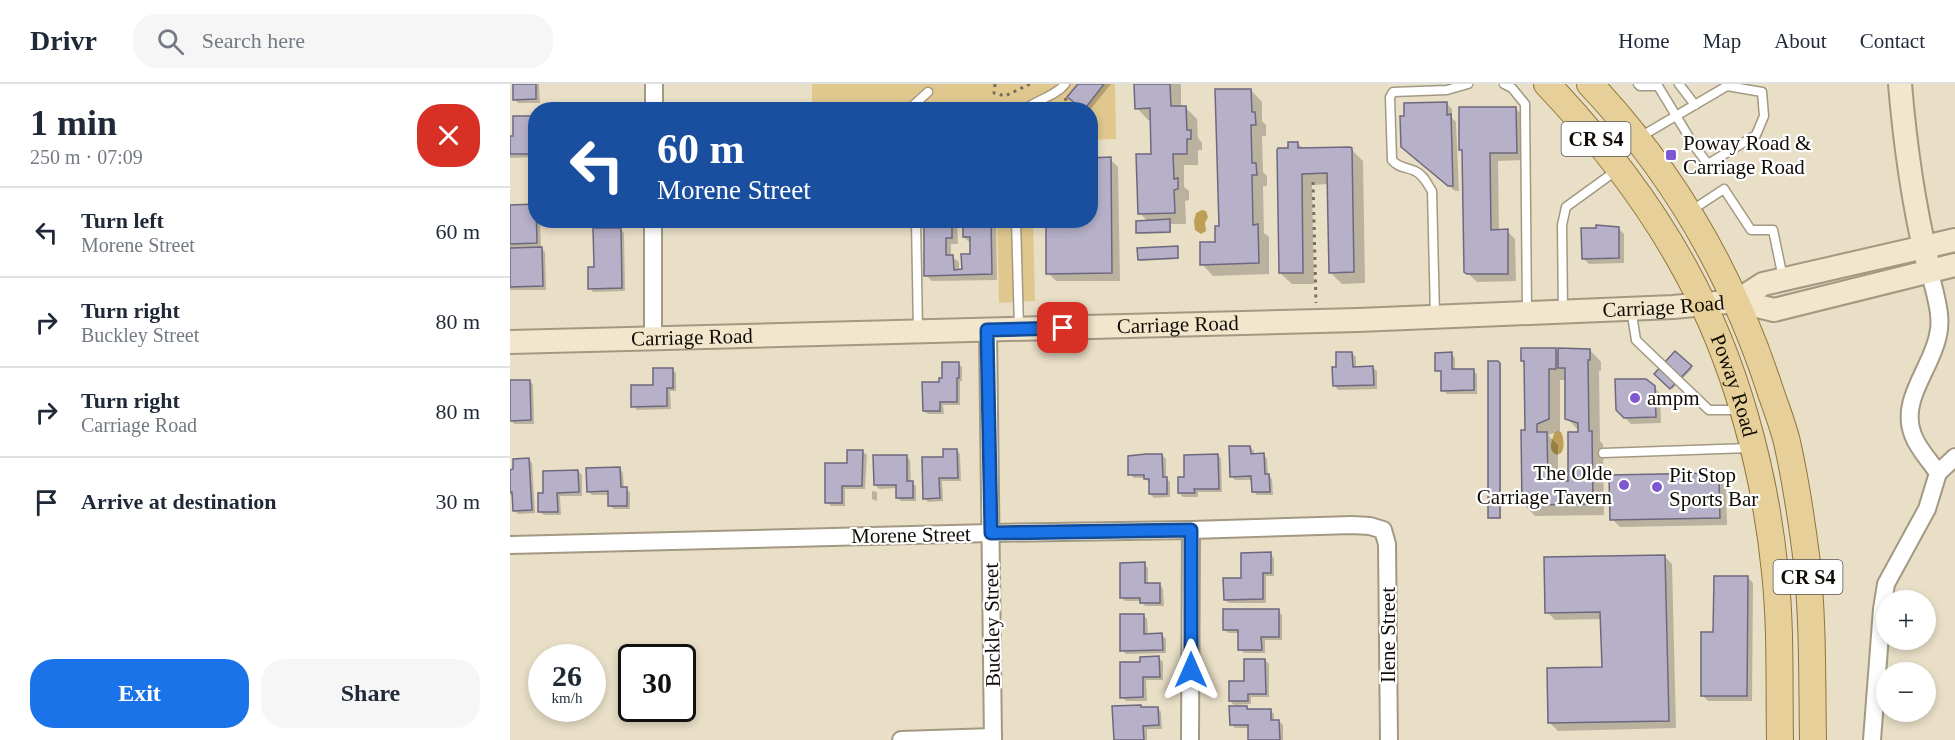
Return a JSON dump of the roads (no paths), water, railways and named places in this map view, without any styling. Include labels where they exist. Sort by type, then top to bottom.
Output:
[{"type":"main road","name":"Poway Road","points":[[1547,84],[1619,168],[1676,251],[1703,304],[1723,353],[1754,448],[1766,509],[1775,573],[1780,740]]},
{"type":"main road","name":"Poway Road","points":[[1590,84],[1637,138],[1689,212],[1737,301],[1755,345],[1786,441],[1807,564],[1813,740]]},
{"type":"street","points":[[654,84],[654,102]]},
{"type":"street","points":[[1900,84],[1913,197],[1939,315],[1939,335],[1913,396],[1910,427],[1914,438],[1938,473]]},
{"type":"street","points":[[653,228],[653,338]]},
{"type":"street","name":"Carriage Road","points":[[1737,301],[1763,284],[1955,240]]},
{"type":"street","name":"Carriage Road","points":[[510,342],[1316,321],[1631,309],[1737,301],[1774,310],[1955,265]]},
{"type":"street","name":"Buckley Street","points":[[987,330],[993,739]]},
{"type":"street","points":[[1872,740],[1886,584],[1927,509],[1938,473],[1955,457]]},
{"type":"street","name":"Morene Street","points":[[510,545],[1352,525],[1371,526],[1383,530]]},
{"type":"street","points":[[1190,740],[1191,530]]},
{"type":"street","name":"Ilene Street","points":[[1383,530],[1387,544],[1389,740]]},
{"type":"street","points":[[901,740],[993,739]]},
{"type":"lane","points":[[1435,317],[1432,191],[1416,171],[1395,164],[1392,160],[1390,97],[1393,92],[1447,90],[1468,84]]},
{"type":"lane","points":[[1504,84],[1508,84],[1523,101],[1525,108],[1527,313]]},
{"type":"lane","points":[[1515,92],[1523,84]]},
{"type":"lane","points":[[1637,138],[1676,116],[1695,105],[1727,85],[1762,92],[1764,116],[1756,135],[1708,164],[1676,116],[1658,86],[1638,84]]},
{"type":"lane","points":[[1679,84],[1695,105]]},
{"type":"lane","points":[[1038,102],[1063,87]]},
{"type":"lane","points":[[917,102],[928,92]]},
{"type":"lane","points":[[1563,312],[1563,213],[1566,207],[1619,168]]},
{"type":"lane","points":[[1689,212],[1724,189],[1751,230],[1773,230],[1783,279]]},
{"type":"lane","points":[[916,228],[918,331]]},
{"type":"lane","points":[[1016,228],[1019,329]]},
{"type":"lane","points":[[1631,309],[1636,340],[1709,410],[1742,410]]},
{"type":"lane","points":[[1603,453],[1754,448]]},
{"type":"place","name":"Poway Road & Carriage Road","points":[[1671,155]]},
{"type":"place","name":"ampm","points":[[1635,398]]},
{"type":"place","name":"The Olde Carriage Tavern","points":[[1624,485]]},
{"type":"place","name":"Pit Stop Sports Bar","points":[[1657,487]]}]
